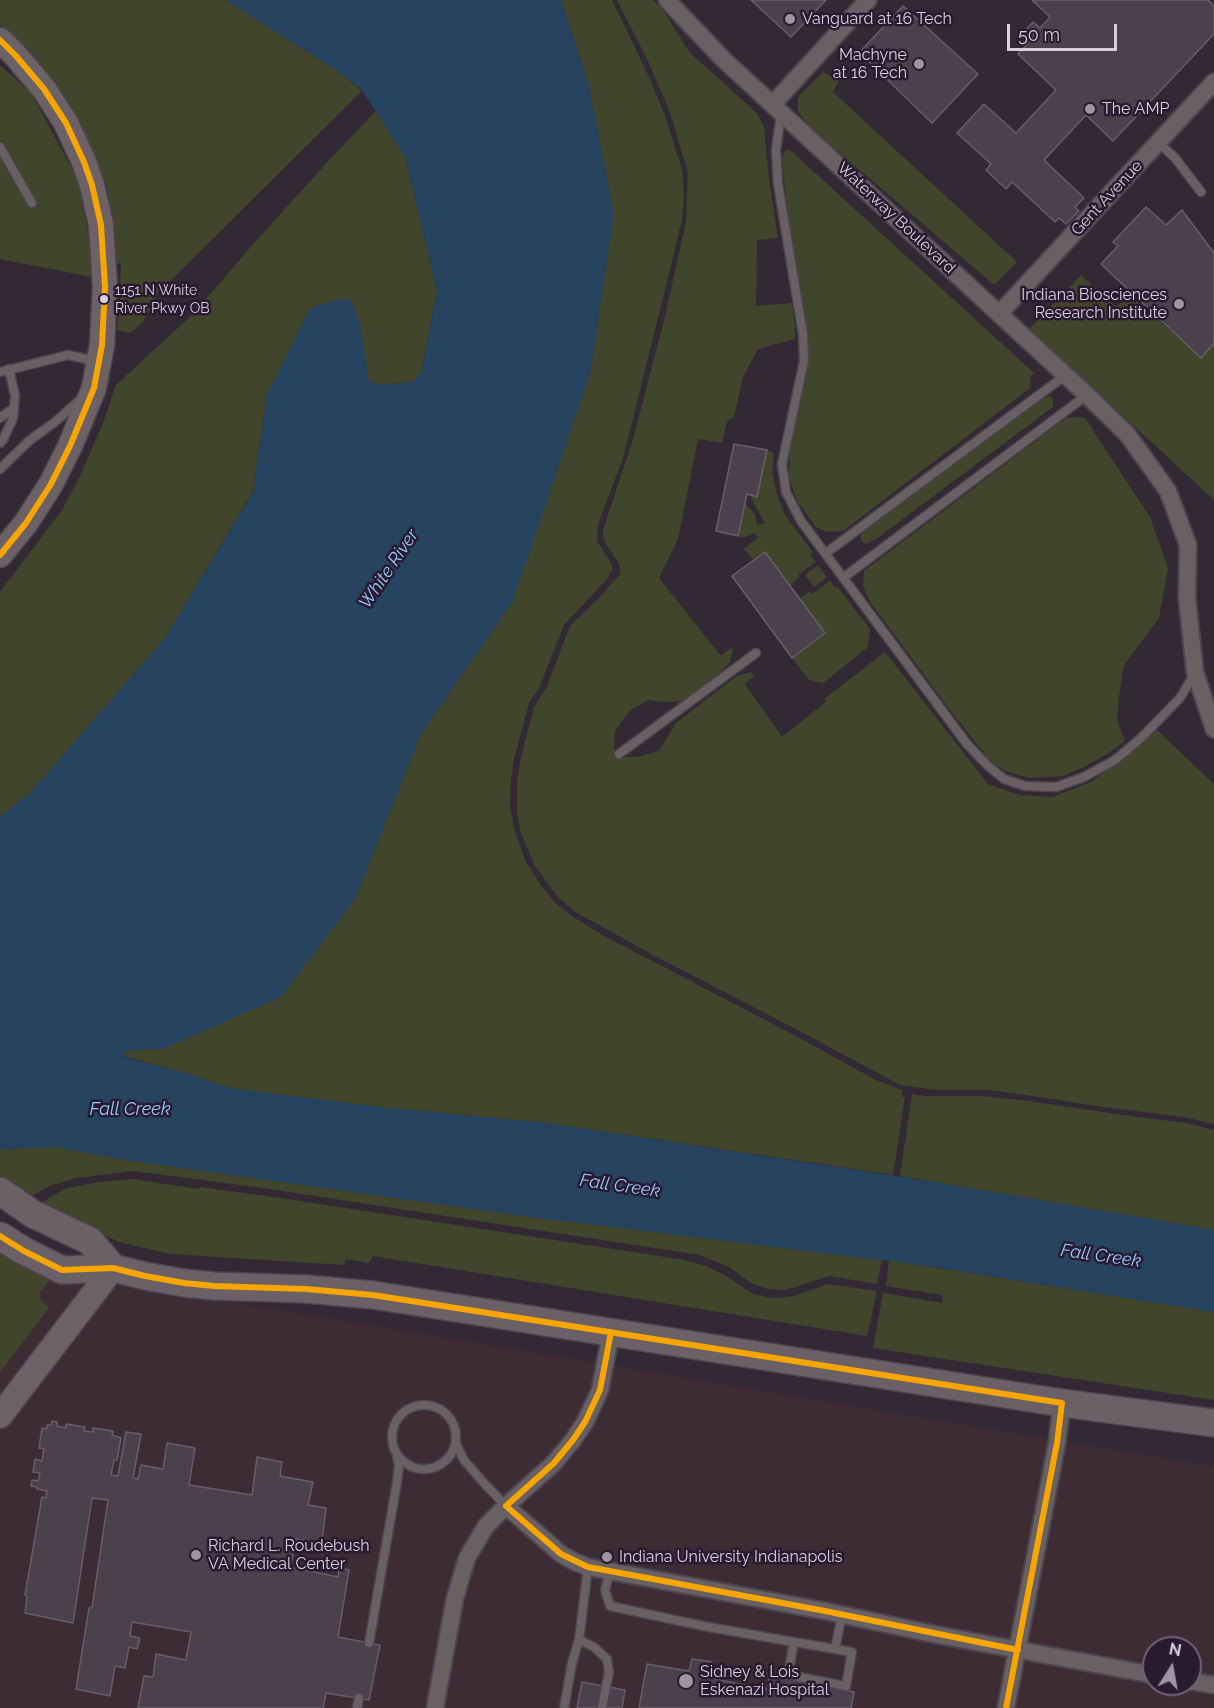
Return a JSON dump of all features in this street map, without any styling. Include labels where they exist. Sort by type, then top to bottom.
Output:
[{"type":"main road","points":[[0,40],[30,72],[57,108],[75,141],[92,185],[101,225],[105,274],[104,325],[94,388],[70,446],[51,484],[26,522],[0,555]]},
{"type":"main road","points":[[0,1191],[33,1214],[90,1241],[113,1268]]},
{"type":"main road","points":[[0,1236],[62,1270],[113,1268],[159,1279],[194,1284],[373,1294],[1062,1403],[1214,1423]]},
{"type":"main road","points":[[0,1416],[113,1268]]},
{"type":"street","name":"Waterway Boulevard","points":[[667,0],[723,59],[1127,434],[1168,492],[1188,545],[1187,598],[1196,672],[1214,729]]},
{"type":"street","points":[[777,108],[868,0]]},
{"type":"street","name":"Gent Avenue","points":[[999,314],[1214,82]]},
{"type":"street","points":[[435,1708],[454,1598],[467,1558],[486,1526],[554,1463],[585,1422],[600,1390],[611,1332]]},
{"type":"street","points":[[1006,1708],[1057,1443],[1062,1403]]},
{"type":"street","points":[[506,1506],[561,1554],[588,1567],[1142,1673]]},
{"type":"lane","points":[[777,108],[778,184],[803,334],[804,361],[782,464],[786,492],[801,521],[843,578],[967,744],[1004,779],[1024,786],[1056,787],[1084,777],[1115,760],[1140,739],[1180,698],[1196,672]]},
{"type":"lane","points":[[1159,143],[1176,158],[1201,192]]},
{"type":"lane","points":[[0,147],[32,203]]},
{"type":"lane","points":[[0,372],[68,355],[99,362]]},
{"type":"lane","points":[[0,444],[14,418],[15,396],[9,369]]},
{"type":"lane","points":[[826,553],[1066,375]]},
{"type":"lane","points":[[0,469],[30,440],[94,388]]},
{"type":"lane","points":[[843,578],[1087,395]]},
{"type":"lane","points":[[0,418],[14,408]]},
{"type":"lane","points":[[619,754],[756,653]]},
{"type":"lane","points":[[369,1643],[398,1482],[399,1466],[393,1446],[393,1429],[397,1419],[405,1411],[415,1406],[437,1407],[453,1422],[456,1444],[453,1452],[441,1465],[422,1469],[412,1467],[396,1454]]},
{"type":"lane","points":[[456,1444],[464,1460],[506,1506]]},
{"type":"lane","points":[[439,1475],[441,1465]]},
{"type":"lane","points":[[564,1708],[572,1663],[579,1640],[588,1567]]},
{"type":"lane","points":[[610,1571],[605,1590],[610,1606],[703,1626],[852,1652],[846,1686],[788,1676],[794,1642]]},
{"type":"lane","points":[[835,1649],[842,1615]]},
{"type":"lane","points":[[579,1640],[594,1647],[607,1659],[609,1672],[602,1708]]},
{"type":"lane","points":[[357,1708],[359,1698]]},
{"type":"shaded area","name":"Indiana University Indianapolis","points":[[0,1263],[1214,1466],[1214,1708],[0,1708]]},
{"type":"green space","points":[[0,0],[226,0],[339,72],[362,91],[157,294],[143,322],[130,333],[117,330],[121,263],[116,264],[113,223],[106,183],[63,94],[26,47],[0,25]]},
{"type":"green space","points":[[561,0],[612,0],[664,113],[682,169],[684,194],[682,219],[629,435],[622,461],[598,524],[597,541],[613,568],[607,579],[564,625],[540,686],[529,703],[514,759],[511,780],[510,806],[514,828],[525,860],[540,884],[556,904],[576,919],[878,1081],[902,1090],[902,1097],[905,1097],[893,1175],[547,1123],[380,1107],[234,1089],[120,1055],[130,1050],[163,1049],[355,899],[421,734],[513,601],[589,86]]},
{"type":"green space","points":[[617,0],[653,0],[664,12],[690,53],[756,112],[764,127],[778,238],[757,240],[756,306],[792,303],[795,339],[758,349],[743,377],[734,417],[727,421],[722,443],[698,439],[678,539],[659,578],[721,656],[732,647],[730,662],[699,693],[683,701],[648,700],[629,711],[615,731],[614,753],[623,757],[637,757],[659,751],[676,723],[737,676],[751,672],[754,676],[745,684],[782,737],[826,702],[824,699],[885,652],[988,784],[1020,795],[1052,797],[1091,782],[1157,730],[1214,784],[1214,1124],[1184,1117],[989,1090],[936,1090],[900,1085],[574,911],[558,897],[535,866],[521,833],[517,813],[517,782],[521,757],[534,707],[547,686],[570,626],[620,574],[618,562],[606,544],[603,530],[633,440],[665,316],[686,222],[688,172],[669,110],[648,61]]},
{"type":"green space","points":[[0,65],[31,93],[79,182],[92,257],[92,277],[0,259]]},
{"type":"green space","points":[[823,72],[839,80],[833,92],[1017,262],[994,285],[812,129],[798,112],[798,97]]},
{"type":"green space","points":[[376,111],[405,157],[437,290],[422,370],[413,382],[380,385],[369,380],[365,360],[267,395],[253,491],[165,638],[31,792],[0,817],[0,592],[62,510],[81,474],[103,423],[116,385],[193,314],[255,242]]},
{"type":"green space","points":[[789,149],[1034,373],[1030,378],[1030,388],[843,531],[827,532],[816,527],[798,502],[789,478],[790,447],[808,347],[789,225],[782,160],[784,152]]},
{"type":"green space","points":[[1081,275],[1116,307],[1129,294],[1200,357],[1214,343],[1214,500],[1029,329]]},
{"type":"green space","points":[[1045,397],[1051,397],[1053,407],[876,539],[866,544],[861,541],[861,533]]},
{"type":"green space","points":[[1066,418],[1085,418],[1150,517],[1168,568],[1159,618],[1124,665],[1117,720],[1125,741],[1086,766],[1063,776],[1029,778],[1005,771],[991,762],[870,602],[863,586],[864,571]]},
{"type":"green space","points":[[767,450],[774,453],[772,472],[778,498],[786,517],[813,552],[810,555],[816,562],[799,574],[790,586],[765,552],[754,560],[744,549],[758,538],[755,533],[743,538],[738,536],[745,503],[755,514],[757,525],[765,523],[751,495],[757,496]]},
{"type":"green space","points":[[818,565],[827,577],[814,587],[805,575]]},
{"type":"green space","points":[[830,581],[835,588],[837,586],[870,629],[868,647],[823,683],[809,680],[792,658],[799,599],[810,591],[812,594]]},
{"type":"green space","points":[[912,1094],[982,1096],[1029,1101],[1186,1123],[1214,1130],[1214,1230],[900,1176]]},
{"type":"green space","points":[[56,1147],[126,1160],[516,1215],[882,1260],[877,1284],[829,1276],[786,1290],[768,1289],[751,1283],[729,1267],[700,1255],[263,1188],[134,1171],[76,1178],[50,1186],[29,1199],[0,1179],[0,1149]]},
{"type":"green space","points":[[132,1179],[280,1198],[685,1260],[706,1266],[725,1275],[753,1294],[767,1297],[794,1296],[827,1284],[877,1291],[867,1336],[373,1256],[369,1263],[346,1259],[344,1265],[170,1254],[119,1242],[41,1203],[64,1189],[98,1182]]},
{"type":"green space","points":[[0,1251],[51,1279],[40,1291],[39,1298],[49,1308],[0,1372]]},
{"type":"green space","points":[[889,1260],[1214,1312],[1214,1400],[873,1348],[883,1293],[943,1303],[942,1295],[886,1286]]},
{"type":"water","points":[[226,0],[561,0],[589,86],[614,214],[591,370],[513,601],[421,734],[355,899],[281,997],[163,1049],[130,1050],[121,1056],[234,1089],[380,1107],[547,1123],[935,1182],[1214,1230],[1214,1312],[922,1265],[516,1215],[126,1160],[56,1147],[0,1149],[0,817],[31,792],[165,638],[253,492],[267,395],[310,308],[341,299],[351,301],[360,322],[369,380],[380,385],[413,382],[422,370],[437,290],[405,157],[362,90],[339,72]]},
{"type":"building","name":"Vanguard at 16 Tech","points":[[751,0],[826,0],[791,37]]},
{"type":"building","name":"The AMP","points":[[1032,0],[1208,0],[1214,6],[1214,34],[1113,141],[1086,115],[1044,160],[1084,198],[1075,207],[1079,211],[1066,224],[1059,218],[1055,222],[1012,182],[1006,189],[986,170],[991,164],[957,133],[984,104],[1016,133],[1056,90],[1018,54],[1030,41],[1022,34],[1033,22],[1040,28],[1050,17]]},
{"type":"building","name":"Machyne at 16 Tech","points":[[903,6],[978,74],[932,123],[861,54],[857,55]]},
{"type":"building","name":"Indiana Biosciences Research Institute","points":[[1146,207],[1166,225],[1182,210],[1214,253],[1214,343],[1201,358],[1101,264],[1118,246],[1113,242]]},
{"type":"building","points":[[734,444],[767,450],[757,497],[747,494],[738,536],[716,531]]},
{"type":"building","points":[[765,552],[825,633],[792,658],[732,576]]},
{"type":"building","name":"Richard L. Roudebush VA Medical Center","points":[[52,1421],[57,1422],[57,1426],[66,1428],[66,1424],[85,1427],[84,1431],[93,1432],[93,1428],[113,1431],[112,1435],[121,1438],[117,1460],[114,1460],[111,1475],[118,1476],[126,1432],[141,1434],[133,1478],[138,1479],[141,1465],[163,1469],[167,1443],[195,1448],[189,1485],[252,1495],[257,1457],[282,1462],[280,1476],[313,1482],[308,1505],[326,1508],[322,1542],[295,1539],[291,1567],[338,1577],[339,1568],[349,1570],[338,1637],[380,1645],[369,1700],[326,1693],[323,1708],[138,1708],[144,1676],[153,1677],[156,1654],[186,1660],[191,1632],[132,1622],[130,1636],[140,1638],[137,1649],[129,1647],[125,1668],[115,1666],[110,1696],[76,1689],[89,1608],[92,1608],[108,1500],[92,1498],[73,1623],[25,1613],[27,1597],[25,1595],[42,1497],[46,1498],[47,1491],[31,1486],[32,1480],[38,1481],[40,1473],[33,1472],[35,1459],[42,1461],[44,1449],[39,1448],[42,1428],[47,1429],[47,1425],[51,1425]]},
{"type":"building","name":"Sidney & Lois Eskenazi Hospital","points":[[692,1659],[712,1662],[709,1678],[767,1689],[770,1676],[854,1692],[851,1708],[639,1708],[647,1664],[689,1671]]},
{"type":"building","points":[[582,1682],[625,1690],[622,1708],[577,1708]]},
{"type":"transit line","points":[[0,40],[44,89],[66,123],[84,162],[101,225],[105,287],[102,345],[94,388],[70,446],[51,484],[26,523],[0,555]]},
{"type":"transit line","points":[[0,1236],[62,1270],[113,1268],[184,1283],[373,1295],[1062,1403],[1057,1443],[1006,1708]]},
{"type":"transit line","points":[[611,1332],[600,1390],[585,1422],[554,1463],[506,1506],[561,1554],[588,1567],[1018,1650]]},
{"type":"place","name":"Vanguard at 16 Tech","points":[[790,19]]},
{"type":"place","name":"Machyne at 16 Tech","points":[[919,64]]},
{"type":"place","name":"The AMP","points":[[1090,109]]},
{"type":"place","name":"1151 N White River Pkwy OB","points":[[104,299]]},
{"type":"place","name":"Indiana Biosciences Research Institute","points":[[1179,304]]},
{"type":"place","name":"Richard L. Roudebush VA Medical Center","points":[[196,1555]]},
{"type":"place","name":"Indiana University Indianapolis","points":[[607,1557]]},
{"type":"place","name":"Sidney & Lois Eskenazi Hospital","points":[[686,1681]]},
{"type":"water label","name":"White River","points":[[389,569]]},
{"type":"water label","name":"Fall Creek","points":[[130,1110]]},
{"type":"water label","name":"Fall Creek","points":[[620,1186]]},
{"type":"water label","name":"Fall Creek","points":[[1101,1256]]}]
